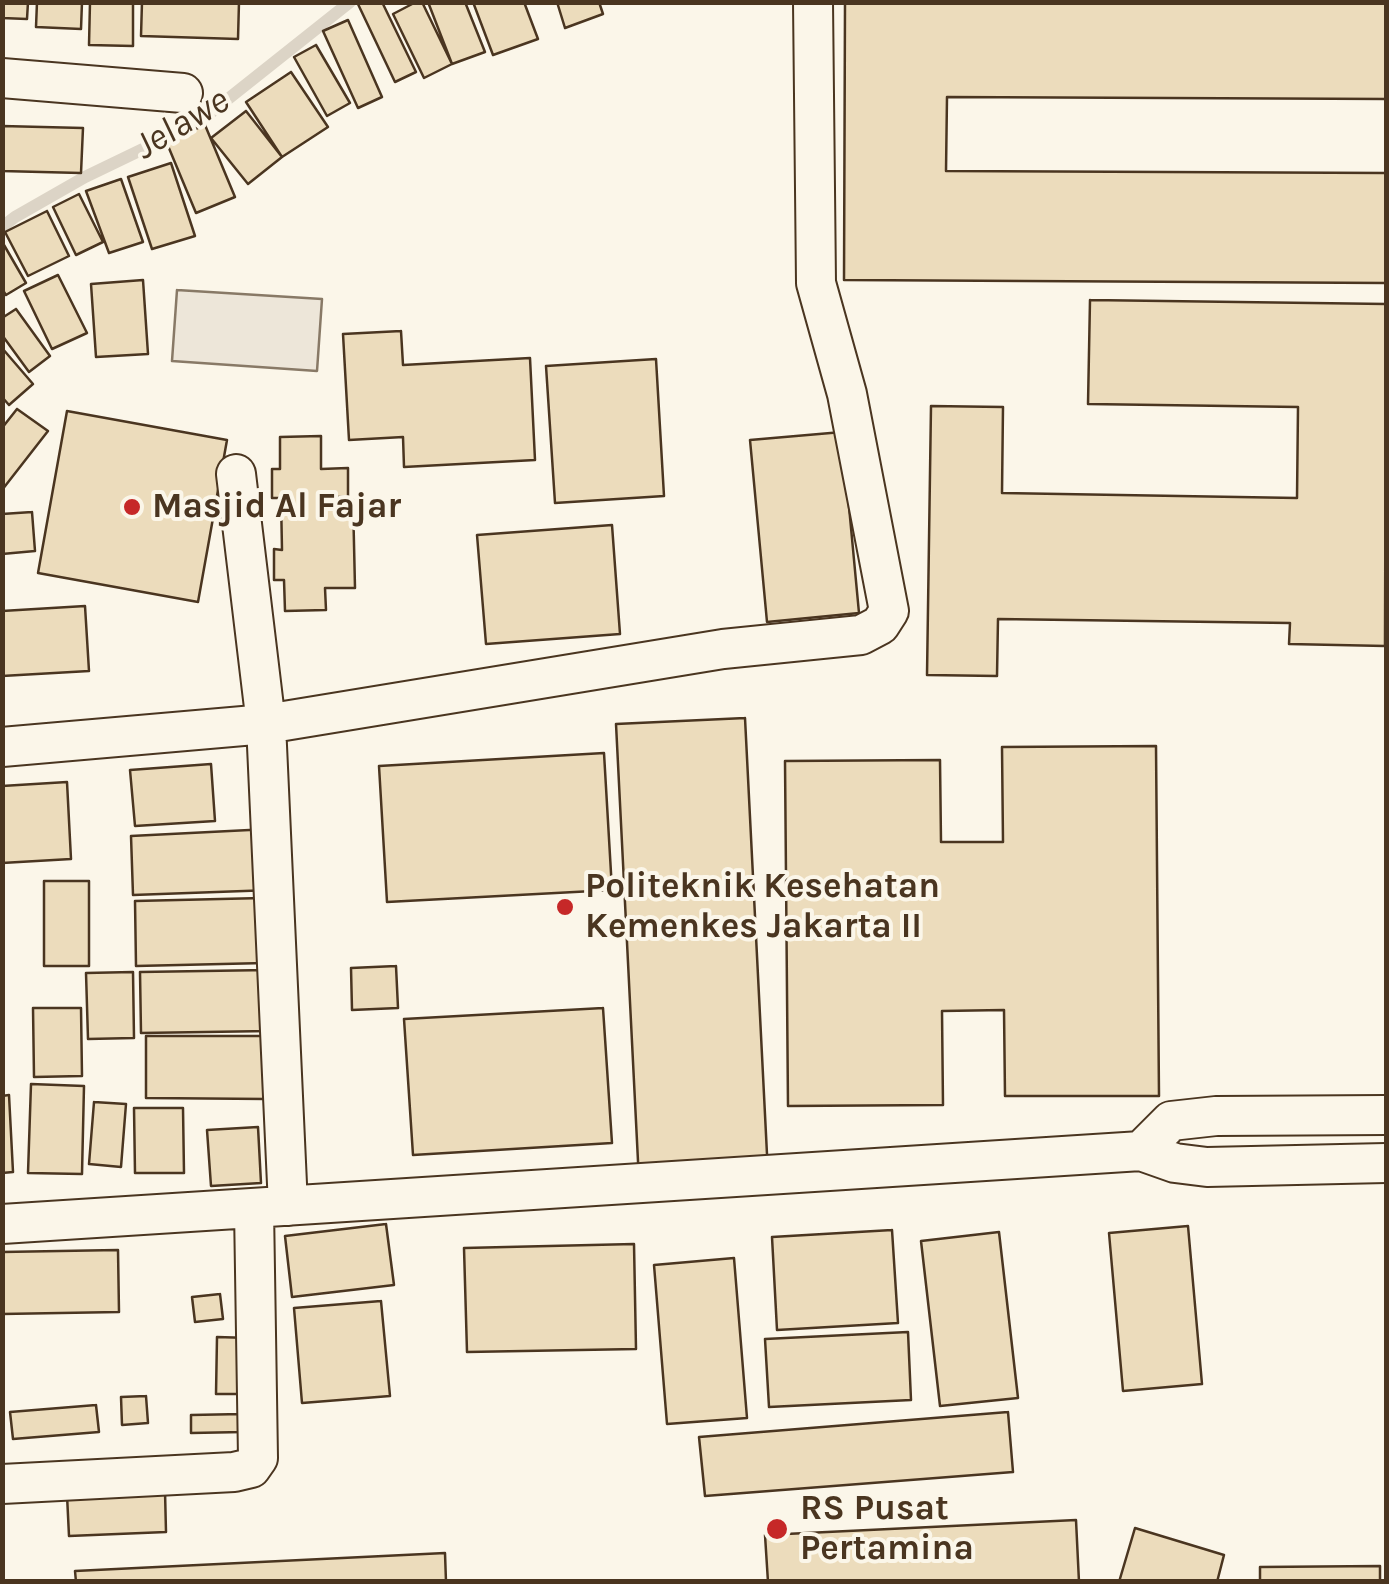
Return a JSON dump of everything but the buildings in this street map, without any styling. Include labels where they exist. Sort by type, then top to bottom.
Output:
[{"type":"street","points":[[2,747],[266,724],[724,648],[861,635],[880,625],[889,611],[847,394],[816,283],[814,2]]},
{"type":"street","points":[[2,78],[184,92]]},
{"type":"street","points":[[2,1484],[234,1472],[252,1468],[258,1458],[271,1208],[266,724],[236,474]]},
{"type":"street","points":[[1141,1150],[1172,1121],[1216,1116],[1386,1115]]},
{"type":"street","points":[[2,1224],[1141,1150],[1175,1164],[1208,1167],[1386,1163]]},
{"type":"shaded area","points":[[177,290],[322,299],[317,371],[172,361]]},
{"type":"waterway","name":"Jelawe","points":[[2,227],[85,177],[199,122],[350,2]]},
{"type":"place","name":"Masjid Al Fajar","points":[[132,507]]},
{"type":"place","name":"Politeknik Kesehatan Kemenkes Jakarta II","points":[[565,907]]},
{"type":"place","name":"RS Pusat Pertamina","points":[[777,1529]]}]
